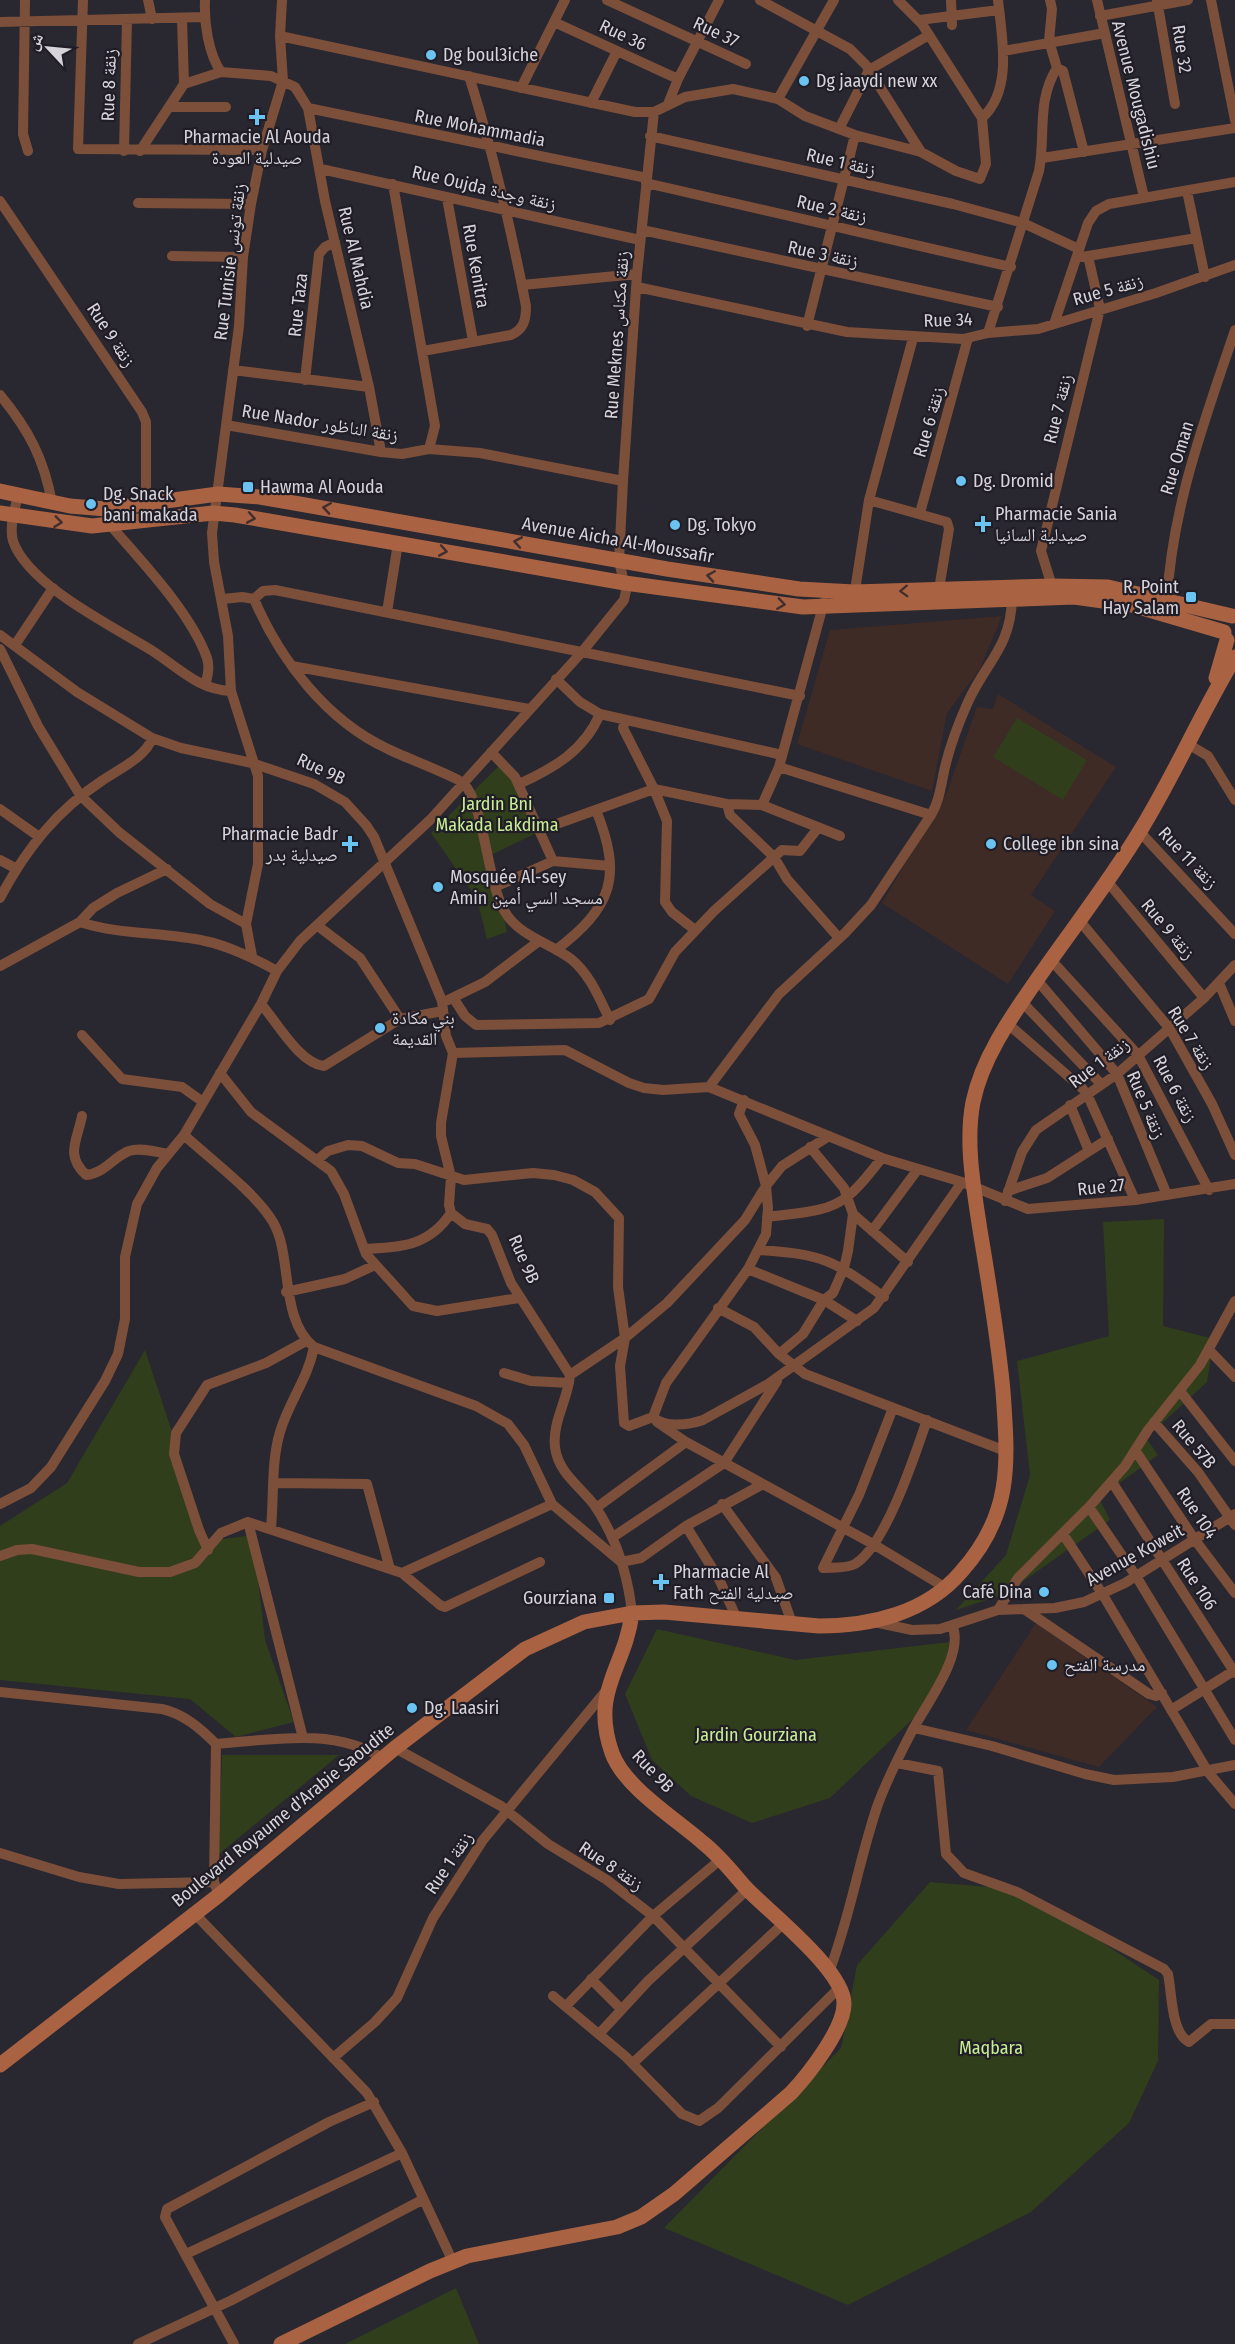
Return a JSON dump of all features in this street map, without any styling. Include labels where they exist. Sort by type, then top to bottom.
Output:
[{"type":"main road","name":"Avenue Aicha Al-Moussafir","points":[[0,491],[52,503],[106,509],[218,494],[260,497],[619,561],[825,591],[854,599]]},
{"type":"main road","name":"Avenue Aicha Al-Moussafir","points":[[7,514],[92,526],[111,526],[213,513],[625,583],[824,608],[854,599],[938,596],[1052,586],[1108,587],[1234,616]]},
{"type":"main road","name":"Avenue Aicha Al-Moussafir","points":[[938,596],[1074,597],[1107,600],[1228,639]]},
{"type":"main road","name":"Boulevard Royaume d'Arabie Saoudite","points":[[1212,695],[1228,639],[1226,623],[1234,616]]},
{"type":"main road","name":"Boulevard Royaume d'Arabie Saoudite","points":[[0,2065],[195,1914],[216,1888],[525,1649],[584,1622],[632,1613],[664,1612],[793,1626],[841,1626],[868,1621],[902,1613],[946,1588],[969,1563],[989,1530],[1003,1491],[1008,1452],[998,1330],[968,1184],[973,1103],[987,1060],[1008,1023],[1140,831],[1212,695],[1235,657]]},
{"type":"main road","name":"Rue 9B","points":[[632,1613],[630,1631],[605,1692],[604,1711],[610,1748],[622,1770],[721,1859],[747,1889],[784,1923],[829,1972],[842,1994]]},
{"type":"main road","points":[[281,2344],[453,2262],[483,2252],[617,2227],[650,2212],[795,2088],[837,2027],[844,2012],[842,1994]]},
{"type":"street","points":[[25,0],[23,134],[28,151]]},
{"type":"street","points":[[82,0],[78,149],[262,150]]},
{"type":"street","points":[[148,0],[152,19]]},
{"type":"street","points":[[205,0],[204,17],[216,64],[221,72]]},
{"type":"street","name":"Rue Tunisie زنقة تونس","points":[[246,924],[258,864],[258,776],[231,691],[223,600],[214,562],[213,513],[218,494],[233,370],[243,256],[251,204],[262,150],[283,81],[280,36],[282,0]]},
{"type":"street","points":[[522,88],[565,0]]},
{"type":"street","name":"Rue 37","points":[[607,0],[746,64]]},
{"type":"street","points":[[668,104],[678,79],[719,0]]},
{"type":"street","points":[[760,0],[850,49],[869,70],[921,152]]},
{"type":"street","points":[[778,99],[834,0]]},
{"type":"street","points":[[280,36],[635,112],[654,112],[685,97],[723,88],[778,99],[805,116],[839,129],[921,152],[956,171],[978,179],[983,177],[986,164],[982,118],[919,20],[898,0]]},
{"type":"street","points":[[951,0],[952,22]]},
{"type":"street","points":[[1050,0],[1052,9],[1049,41],[1057,68],[1063,71],[1084,152]]},
{"type":"street","name":"Avenue Mougadishiu","points":[[1097,0],[1144,197]]},
{"type":"street","points":[[1100,16],[1158,3],[1188,0]]},
{"type":"street","points":[[1211,0],[1235,120]]},
{"type":"street","name":"Rue 32","points":[[1158,3],[1174,104]]},
{"type":"street","points":[[919,20],[952,22],[998,5],[1003,51],[999,89],[993,108],[982,118]]},
{"type":"street","points":[[0,22],[24,20],[82,22],[204,17]]},
{"type":"street","points":[[140,151],[184,84],[182,19]]},
{"type":"street","name":"Rue 8 زنقة","points":[[124,151],[127,20]]},
{"type":"street","name":"Rue 36","points":[[554,22],[678,79]]},
{"type":"street","points":[[1003,51],[1104,33]]},
{"type":"street","points":[[839,129],[869,70],[929,35]]},
{"type":"street","points":[[591,103],[617,51]]},
{"type":"street","name":"Rue 34","points":[[637,287],[807,326],[913,338],[968,338],[988,333],[1011,267],[1042,158],[1040,134],[1047,89],[1057,68]]},
{"type":"street","points":[[184,84],[221,72],[271,76],[283,81]]},
{"type":"street","points":[[423,351],[511,335],[522,328],[526,306],[491,146],[469,76]]},
{"type":"street","name":"Rue Al Mahdia","points":[[283,81],[295,87],[308,108],[381,452]]},
{"type":"street","points":[[169,107],[226,107]]},
{"type":"street","name":"Rue Mohammadia","points":[[308,108],[646,181]]},
{"type":"street","name":"Rue Meknes زنقة مكناس","points":[[625,583],[619,561],[623,481],[637,274],[654,112]]},
{"type":"street","points":[[1042,158],[1235,128]]},
{"type":"street","points":[[807,326],[855,135]]},
{"type":"street","name":"Rue 1 زنقة","points":[[650,136],[953,204],[1023,223],[1077,253]]},
{"type":"street","name":"Rue Oujda زنقة وجدة","points":[[321,169],[447,198],[641,235]]},
{"type":"street","name":"Rue 2 زنقة","points":[[646,181],[1011,267]]},
{"type":"street","points":[[1054,324],[1077,253],[1096,211],[1109,204],[1235,182]]},
{"type":"street","points":[[393,184],[435,426],[429,449]]},
{"type":"street","points":[[1187,191],[1205,277]]},
{"type":"street","name":"Rue Kenitra","points":[[447,198],[473,341]]},
{"type":"street","name":"Rue 9 زنقة","points":[[0,201],[142,412],[146,422],[146,504]]},
{"type":"street","points":[[138,204],[251,204]]},
{"type":"street","name":"Rue 3 زنقة","points":[[641,235],[998,307]]},
{"type":"street","points":[[1077,253],[1088,256],[1197,238]]},
{"type":"street","name":"Rue Taza","points":[[305,380],[320,254],[325,247],[335,242]]},
{"type":"street","points":[[172,256],[243,256]]},
{"type":"street","points":[[1088,256],[1100,309]]},
{"type":"street","name":"Rue 5 زنقة","points":[[988,333],[1025,332],[1205,277],[1235,265]]},
{"type":"street","points":[[522,285],[637,274]]},
{"type":"street","name":"Rue 7 زنقة","points":[[1052,586],[1041,551],[1100,309]]},
{"type":"street","name":"Rue Oman","points":[[1167,599],[1172,546],[1185,480],[1235,330]]},
{"type":"street","points":[[854,599],[869,500],[913,338]]},
{"type":"street","name":"Rue 6 زنقة","points":[[920,513],[968,338]]},
{"type":"street","points":[[233,370],[369,387]]},
{"type":"street","points":[[0,395],[15,413],[45,468],[52,503]]},
{"type":"street","name":"Rue Nador زنقة الناظور","points":[[226,425],[381,452],[402,454],[429,449],[480,453],[623,481]]},
{"type":"street","points":[[18,495],[7,514],[13,540],[27,565],[53,588],[154,652],[191,680],[216,691],[231,691]]},
{"type":"street","points":[[869,500],[943,519],[949,526],[938,596]]},
{"type":"street","points":[[111,526],[173,600],[207,659],[209,670],[205,685]]},
{"type":"street","points":[[387,612],[399,543]]},
{"type":"street","points":[[0,1504],[31,1488],[51,1467],[114,1363],[125,1318],[125,1257],[129,1229],[137,1204],[168,1154],[184,1135],[261,1004],[277,971],[300,941],[430,820],[582,652],[619,608],[626,591],[625,583]]},
{"type":"street","points":[[15,645],[53,588]]},
{"type":"street","points":[[254,599],[263,591],[275,590],[800,696]]},
{"type":"street","points":[[762,805],[778,767],[800,696],[824,608],[825,591]]},
{"type":"street","points":[[223,600],[242,597],[254,599]]},
{"type":"street","points":[[453,1053],[565,1050],[583,1057],[629,1083],[645,1088],[663,1090],[709,1087],[779,994],[838,938],[881,891],[931,816],[939,800],[946,764],[968,701],[994,661],[1008,631],[1012,598]]},
{"type":"street","points":[[254,599],[262,617],[292,666],[330,711],[380,746],[463,783],[477,812],[495,886],[506,914],[519,927],[581,969],[610,1020]]},
{"type":"street","name":"Rue 9B","points":[[0,635],[77,692],[152,738],[182,748],[252,763],[314,784],[345,802],[374,837],[442,1006],[446,1036],[453,1053],[441,1124],[441,1136],[451,1177],[449,1205],[451,1213],[465,1224],[487,1229],[519,1298],[570,1379],[555,1430],[557,1457],[560,1466],[596,1508],[613,1537],[630,1596],[632,1613]]},
{"type":"street","points":[[0,649],[38,726],[80,795],[104,819],[210,904],[246,924],[252,956]]},
{"type":"street","points":[[207,659],[229,656]]},
{"type":"street","points":[[292,666],[529,709]]},
{"type":"street","points":[[556,679],[580,702],[600,714],[782,755]]},
{"type":"street","points":[[519,784],[566,759],[587,738],[600,714]]},
{"type":"street","points":[[625,721],[623,728],[654,789],[667,821],[669,834],[665,902],[672,912],[695,930]]},
{"type":"street","points":[[0,898],[15,868],[38,836],[80,795],[144,751],[152,738]]},
{"type":"street","points":[[1188,744],[1208,756],[1235,800]]},
{"type":"street","points":[[491,752],[512,772],[519,784],[553,861]]},
{"type":"street","points":[[778,767],[931,816]]},
{"type":"street","points":[[540,830],[654,789],[727,804],[762,805],[840,836]]},
{"type":"street","points":[[727,804],[730,815],[774,857],[788,879],[838,938]]},
{"type":"street","points":[[0,809],[38,836]]},
{"type":"street","points":[[556,950],[597,913],[605,899],[609,866],[605,832],[596,810]]},
{"type":"street","points":[[454,999],[465,1016],[476,1025],[599,1023],[610,1020],[649,999],[671,958],[695,930],[774,857],[787,849],[800,851],[818,828]]},
{"type":"street","name":"Rue 11 زنقة","points":[[1140,831],[1235,934]]},
{"type":"street","points":[[0,860],[15,868]]},
{"type":"street","points":[[495,886],[553,861],[609,866]]},
{"type":"street","points":[[0,966],[80,922],[93,908],[117,893],[167,869]]},
{"type":"street","name":"Rue 9 زنقة","points":[[1107,881],[1204,998]]},
{"type":"street","name":"Rue 7 زنقة","points":[[1079,920],[1170,1029],[1212,1104],[1235,1155]]},
{"type":"street","points":[[80,922],[207,941],[238,954],[252,956],[277,971]]},
{"type":"street","points":[[318,926],[360,958],[400,1019]]},
{"type":"street","points":[[261,1004],[299,1052],[318,1065],[324,1066],[400,1019],[442,1006],[485,982],[539,941]]},
{"type":"street","name":"Rue 6 زنقة","points":[[1050,960],[1138,1055],[1209,1190]]},
{"type":"street","name":"Rue 1 زنقة","points":[[1006,1196],[1028,1140],[1036,1130],[1070,1106],[1085,1092],[1117,1074],[1204,998],[1235,965]]},
{"type":"street","name":"Rue 5 زنقة","points":[[1037,980],[1117,1074],[1167,1195]]},
{"type":"street","points":[[1219,983],[1235,1021]]},
{"type":"street","points":[[1022,1002],[1101,1084]]},
{"type":"street","points":[[1008,1023],[1085,1092],[1135,1200]]},
{"type":"street","points":[[81,1035],[122,1079],[182,1087],[203,1101]]},
{"type":"street","points":[[220,1073],[251,1112],[291,1144],[317,1160],[337,1180],[365,1249],[375,1265],[406,1300],[419,1309],[447,1310],[519,1298]]},
{"type":"street","name":"Rue 27","points":[[709,1087],[882,1158],[1006,1196],[1028,1209],[1042,1210],[1135,1200],[1209,1190],[1235,1184]]},
{"type":"street","points":[[655,1419],[666,1383],[748,1269],[766,1234],[766,1186],[755,1145],[739,1114],[744,1100]]},
{"type":"street","points":[[1070,1106],[1089,1150]]},
{"type":"street","points":[[82,1116],[73,1156],[76,1165],[86,1175],[97,1174],[128,1151],[152,1150],[168,1154]]},
{"type":"street","points":[[184,1135],[260,1205],[272,1221],[282,1245],[286,1292],[310,1344],[309,1371],[291,1404],[279,1436],[271,1528]]},
{"type":"street","points":[[504,1373],[531,1381],[570,1379],[667,1303],[745,1220],[766,1186],[782,1166],[829,1136]]},
{"type":"street","points":[[1006,1196],[1047,1178],[1108,1139]]},
{"type":"street","points":[[317,1160],[328,1151],[348,1145],[362,1146],[398,1164],[415,1164],[464,1180],[542,1173],[573,1180],[595,1192],[619,1218],[618,1287],[625,1338],[620,1366],[625,1424],[629,1426],[655,1419],[693,1423],[779,1377],[857,1321],[884,1297],[968,1184]]},
{"type":"street","points":[[810,1147],[834,1173],[844,1188],[853,1214],[908,1262]]},
{"type":"street","points":[[767,1217],[821,1209],[846,1198],[882,1158]]},
{"type":"street","points":[[872,1231],[918,1169]]},
{"type":"street","points":[[365,1249],[415,1243],[440,1229],[451,1213]]},
{"type":"street","points":[[779,1354],[803,1334],[824,1300],[833,1293],[844,1268],[853,1214]]},
{"type":"street","points":[[759,1250],[807,1253],[844,1268],[884,1297]]},
{"type":"street","points":[[286,1292],[345,1279],[375,1265]]},
{"type":"street","points":[[748,1269],[824,1300],[857,1321]]},
{"type":"street","points":[[998,1610],[1018,1578],[1112,1482],[1209,1350],[1234,1307]]},
{"type":"street","points":[[718,1308],[754,1327],[779,1354],[819,1381],[1008,1452]]},
{"type":"street","points":[[208,1550],[199,1530],[174,1454],[176,1433],[207,1385],[310,1344],[465,1402],[508,1424],[524,1445],[552,1504],[621,1562],[642,1558],[686,1526],[722,1504],[763,1484]]},
{"type":"street","points":[[1209,1350],[1235,1377]]},
{"type":"street","points":[[613,1537],[724,1463],[779,1377]]},
{"type":"street","points":[[1180,1390],[1235,1461]]},
{"type":"street","points":[[893,1408],[843,1527],[823,1568],[854,1564],[881,1533],[913,1461],[927,1420]]},
{"type":"street","points":[[655,1419],[686,1442],[843,1527],[946,1588]]},
{"type":"street","name":"Rue 57B","points":[[1154,1422],[1198,1472],[1233,1519]]},
{"type":"street","points":[[596,1508],[686,1442]]},
{"type":"street","name":"Rue 104","points":[[1135,1450],[1195,1540],[1235,1593]]},
{"type":"street","name":"Rue 106","points":[[1112,1482],[1234,1671]]},
{"type":"street","points":[[275,1483],[367,1484],[390,1569]]},
{"type":"street","points":[[402,1573],[552,1504]]},
{"type":"street","points":[[722,1504],[776,1578],[793,1626]]},
{"type":"street","points":[[1089,1508],[1136,1576],[1235,1740]]},
{"type":"street","name":"Avenue Koweit","points":[[868,1621],[912,1630],[940,1629],[998,1610],[1072,1605],[1103,1595],[1233,1519]]},
{"type":"street","points":[[248,1522],[303,1738]]},
{"type":"street","points":[[0,1556],[17,1550],[32,1549],[139,1572],[170,1572],[195,1563],[221,1533],[248,1522],[402,1573],[445,1607],[540,1562]]},
{"type":"street","points":[[686,1526],[719,1579],[737,1619]]},
{"type":"street","points":[[1063,1534],[1103,1595],[1208,1772],[1235,1804]]},
{"type":"street","points":[[1024,1609],[1149,1694],[1156,1696],[1162,1693]]},
{"type":"street","points":[[829,1972],[842,1938],[879,1803],[952,1655],[955,1633],[952,1625]]},
{"type":"street","points":[[1171,1710],[1234,1671]]},
{"type":"street","points":[[0,1692],[171,1711],[192,1723],[216,1744],[303,1738],[359,1745],[382,1758]]},
{"type":"street","name":"Rue 1 زنقة","points":[[333,2058],[371,2026],[397,1998],[438,1908],[483,1840],[605,1692]]},
{"type":"street","points":[[914,1728],[992,1746],[1114,1780],[1148,1780],[1208,1772],[1235,1765]]},
{"type":"street","points":[[0,1853],[79,1877],[119,1884],[216,1888],[216,1744]]},
{"type":"street","name":"Rue 8 زنقة","points":[[395,1748],[508,1811],[548,1844],[607,1880],[652,1916],[781,2047]]},
{"type":"street","points":[[897,1763],[938,1771],[946,1854],[964,1873],[1017,1892],[1164,1969],[1168,1974],[1178,2031],[1185,2040],[1189,2042],[1211,2024],[1235,2024]]},
{"type":"street","points":[[566,2006],[652,1916],[721,1859]]},
{"type":"street","points":[[600,2033],[621,2009],[747,1889]]},
{"type":"street","points":[[195,1914],[374,2102],[402,2153],[453,2262]]},
{"type":"street","points":[[633,2063],[784,1923]]},
{"type":"street","points":[[591,1979],[621,2009]]},
{"type":"street","points":[[553,1996],[600,2033],[633,2063],[682,2114],[699,2121],[718,2109],[781,2047],[842,1994]]},
{"type":"street","points":[[234,2344],[216,2307],[165,2217],[168,2207],[329,2122],[374,2102]]},
{"type":"street","points":[[186,2254],[402,2153]]},
{"type":"street","points":[[138,2344],[216,2307],[423,2200]]},
{"type":"shaded area","points":[[1002,616],[980,669],[947,713],[932,791],[797,744],[830,630]]},
{"type":"shaded area","name":"College ibn sina","points":[[998,694],[1116,767],[1031,895],[1055,911],[1008,984],[882,903],[947,792],[977,707],[993,709]]},
{"type":"shaded area","name":"مدرسة الفتح","points":[[1036,1623],[1157,1707],[1099,1767],[966,1730]]},
{"type":"green space","points":[[1017,718],[1087,760],[1063,800],[993,757]]},
{"type":"green space","name":"Jardin Bni Makada Lakdima","points":[[503,762],[545,829],[491,855],[507,932],[487,939],[477,899],[431,833]]},
{"type":"green space","points":[[1164,1219],[1163,1326],[1214,1339],[1207,1382],[1146,1438],[1158,1455],[1099,1498],[1110,1520],[1005,1594],[956,1610],[1006,1555],[1030,1475],[1017,1361],[1109,1336],[1103,1222]]},
{"type":"green space","points":[[145,1350],[208,1541],[253,1535],[265,1640],[294,1722],[236,1737],[190,1699],[0,1680],[0,1526],[67,1483]]},
{"type":"green space","name":"Jardin Gourziana","points":[[657,1629],[795,1660],[950,1642],[936,1697],[830,1798],[752,1823],[691,1796],[652,1760],[625,1694]]},
{"type":"green space","points":[[222,1755],[339,1755],[218,1855]]},
{"type":"green space","name":"Maqbara","points":[[930,1882],[1024,1890],[1159,1980],[1158,2061],[1129,2123],[1031,2212],[848,2305],[664,2228],[841,2048],[857,1965]]},
{"type":"green space","points":[[456,2288],[479,2344],[345,2344]]},
{"type":"place","name":"Dg boul3iche","points":[[431,55]]},
{"type":"place","name":"Dg jaaydi new xx","points":[[804,81]]},
{"type":"place","name":"Pharmacie Al Aouda صيدلية العودة","points":[[257,117]]},
{"type":"place","name":"Dg. Dromid","points":[[961,481]]},
{"type":"place","name":"Hawma Al Aouda","points":[[248,487]]},
{"type":"place","name":"Dg. Snack bani makada","points":[[91,504]]},
{"type":"place","name":"Pharmacie Sania صيدلية السانيا","points":[[983,524]]},
{"type":"place","name":"Dg. Tokyo","points":[[675,525]]},
{"type":"place","name":"R. Point Hay Salam","points":[[1191,597]]},
{"type":"place","name":"Pharmacie Badr صيدلية بدر","points":[[350,844]]},
{"type":"place","name":"College ibn sina","points":[[991,844]]},
{"type":"place","name":"Mosquée Al-sey Amin مسجد السي أمين","points":[[438,887]]},
{"type":"place","name":"بني مكادة القديمة","points":[[380,1028]]},
{"type":"place","name":"Pharmacie Al Fath صيدلية الفتح","points":[[661,1582]]},
{"type":"place","name":"Café Dina","points":[[1044,1592]]},
{"type":"place","name":"Gourziana","points":[[609,1598]]},
{"type":"place","name":"مدرسة الفتح","points":[[1052,1665]]},
{"type":"place","name":"Dg. Laasiri","points":[[412,1708]]}]
